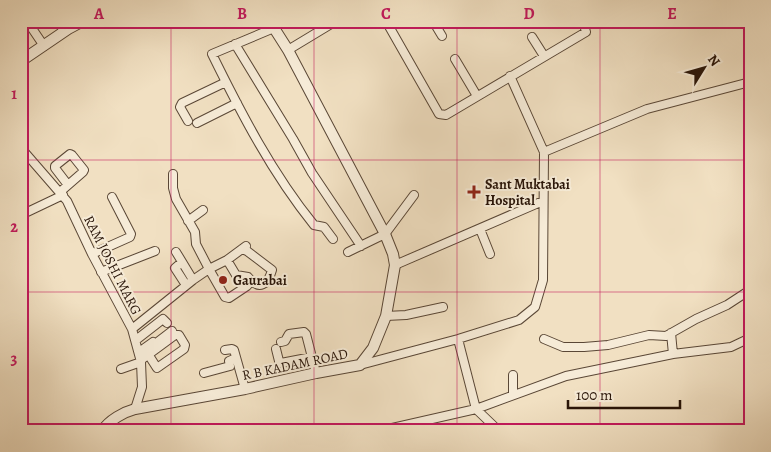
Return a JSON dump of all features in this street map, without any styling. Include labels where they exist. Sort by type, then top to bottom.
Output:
[{"type":"street","points":[[27,21],[44,46]]},
{"type":"street","points":[[58,21],[64,32]]},
{"type":"street","points":[[21,61],[82,21]]},
{"type":"street","points":[[288,50],[336,21]]},
{"type":"street","points":[[386,21],[439,114],[446,115],[586,32],[584,21]]},
{"type":"street","points":[[433,21],[442,36]]},
{"type":"street","points":[[271,25],[212,54],[237,103],[282,181],[314,225],[324,227],[333,239]]},
{"type":"street","name":"R B KADAM ROAD","points":[[102,431],[105,426],[126,412],[135,409],[245,389],[316,372],[360,365],[373,348],[386,316],[395,265],[393,254],[385,234],[288,50],[271,25]]},
{"type":"street","points":[[532,37],[544,56]]},
{"type":"street","points":[[235,44],[293,138],[312,173],[361,246]]},
{"type":"street","points":[[455,59],[477,96]]},
{"type":"street","points":[[360,365],[458,339],[519,320],[535,307],[543,280],[544,152],[510,76]]},
{"type":"street","points":[[188,121],[180,107],[182,103],[226,82]]},
{"type":"street","points":[[544,152],[647,109],[750,82]]},
{"type":"street","points":[[197,122],[237,103]]},
{"type":"street","name":"RAM JOSHI MARG","points":[[21,148],[67,202],[101,272],[132,329],[140,358],[142,387],[135,409]]},
{"type":"street","points":[[174,174],[173,188],[176,199],[195,232],[196,244],[225,298],[229,298],[248,286],[252,281]]},
{"type":"street","points":[[21,215],[61,193],[68,185]]},
{"type":"street","points":[[348,252],[385,234],[414,195]]},
{"type":"street","points":[[92,254],[130,237],[131,234],[112,197]]},
{"type":"street","points":[[395,265],[543,201]]},
{"type":"street","points":[[188,221],[203,210]]},
{"type":"street","points":[[480,229],[490,254]]},
{"type":"street","points":[[132,329],[189,282],[244,248],[272,270],[264,284],[258,286],[254,285],[248,277],[236,275],[227,260]]},
{"type":"street","points":[[101,272],[155,250]]},
{"type":"street","points":[[176,252],[182,262],[175,268],[189,282]]},
{"type":"street","points":[[544,340],[563,347],[584,347],[608,345],[650,335],[666,336],[696,319],[727,305],[750,290]]},
{"type":"street","points":[[386,316],[406,315],[443,307]]},
{"type":"street","points":[[136,340],[163,319],[167,323]]},
{"type":"street","points":[[153,342],[155,344],[172,331]]},
{"type":"street","points":[[281,342],[285,341],[289,334],[304,332],[316,372]]},
{"type":"street","points":[[147,333],[153,342]]},
{"type":"street","points":[[670,333],[673,354]]},
{"type":"street","points":[[121,369],[148,354],[175,335],[179,335],[185,345],[184,349],[157,368],[148,354]]},
{"type":"street","points":[[379,431],[476,409],[512,394],[566,376],[673,354],[731,347],[750,338]]},
{"type":"street","points":[[458,339],[476,409],[499,431]]},
{"type":"street","points":[[140,358],[153,342]]},
{"type":"street","points":[[276,349],[278,361],[281,363],[312,357]]},
{"type":"street","points":[[204,374],[230,366],[230,357],[245,389]]},
{"type":"street","points":[[299,359],[302,376]]},
{"type":"street","points":[[512,394],[514,375]]},
{"type":"place","name":"Sant Muktabai Hospital","points":[[474,192]]},
{"type":"place","name":"Gaurabai","points":[[223,280]]}]
